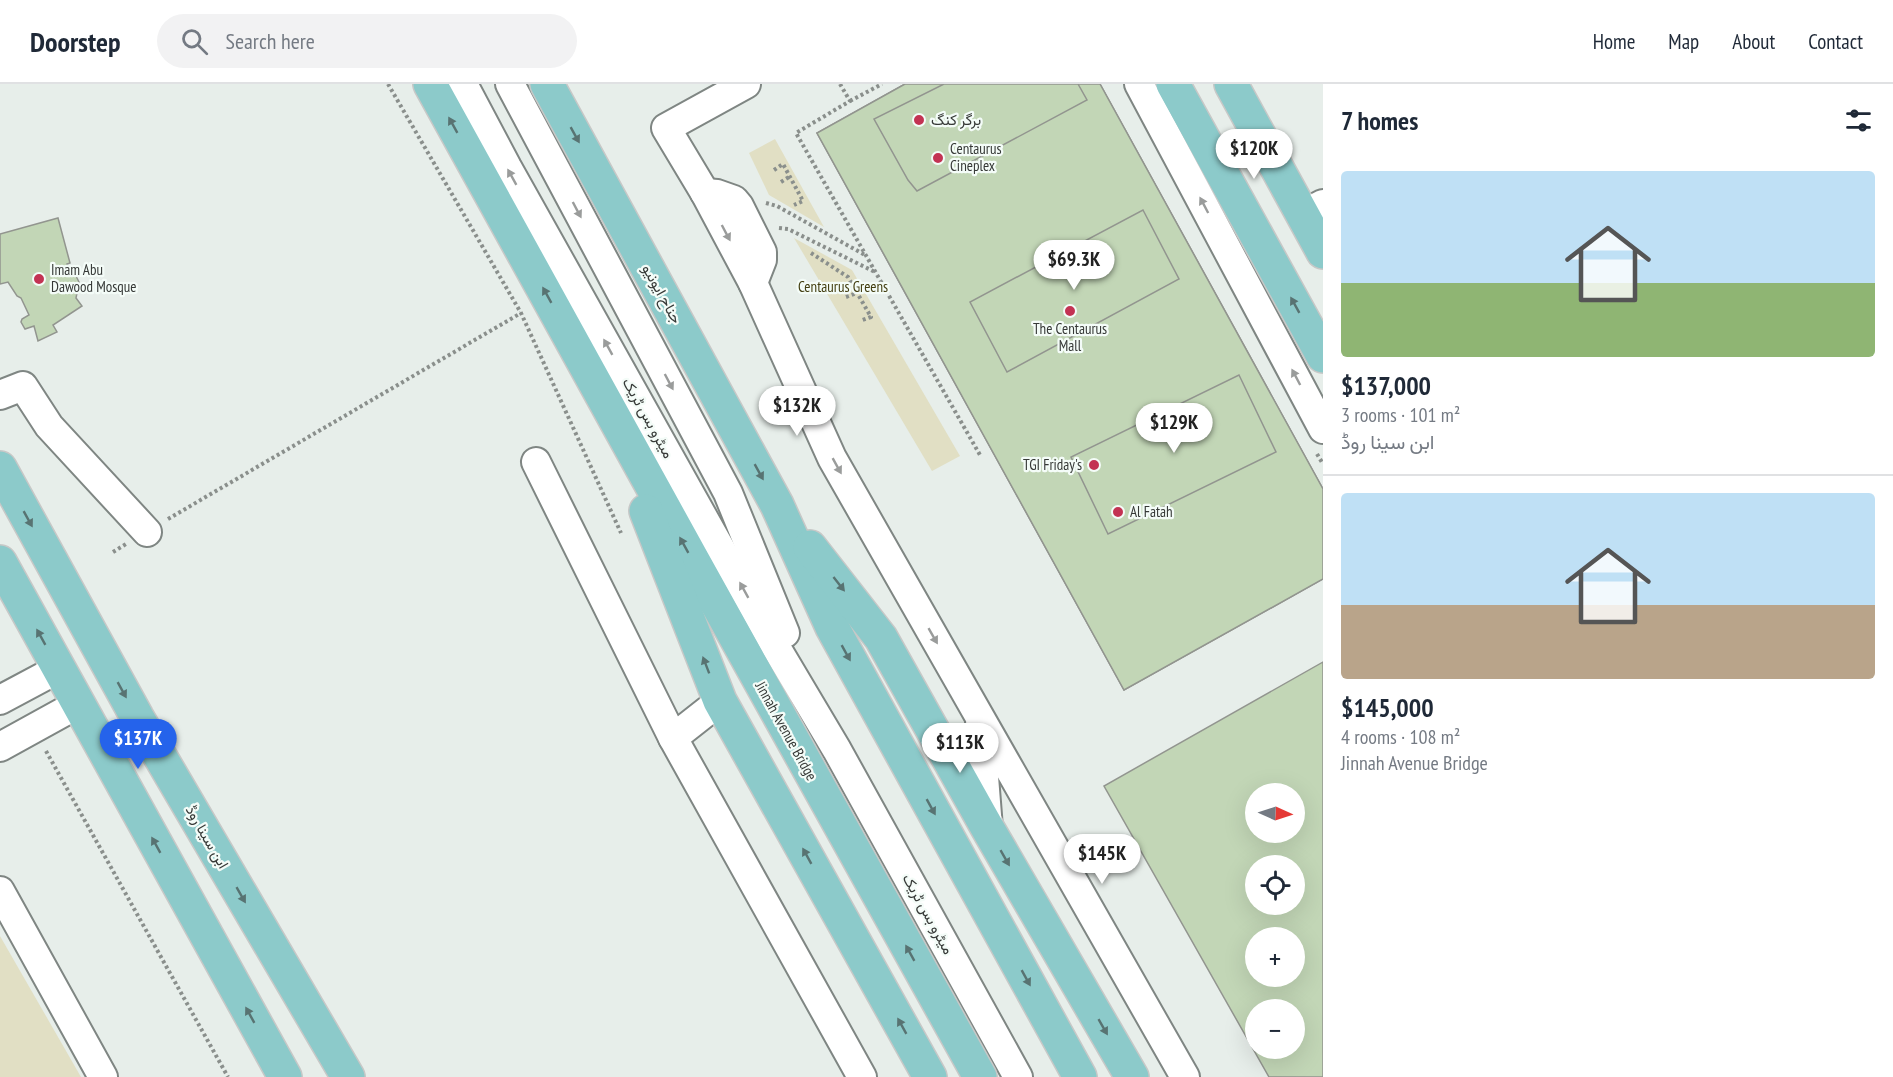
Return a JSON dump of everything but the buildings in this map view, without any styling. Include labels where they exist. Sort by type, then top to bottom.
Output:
[{"type":"main road","points":[[430,84],[596,383],[720,700],[930,1077]]},
{"type":"main road","name":"جناح ایونیو","points":[[547,84],[777,505]]},
{"type":"main road","points":[[1173,84],[1323,356]]},
{"type":"main road","points":[[1231,84],[1254,127],[1313,209],[1323,252]]},
{"type":"main road","points":[[1212,155],[1254,127]]},
{"type":"main road","name":"Jinnah Avenue Bridge","points":[[596,383],[813,781],[980,1077]]},
{"type":"main road","name":"ابن سینا روڈ","points":[[0,468],[136,717],[348,1077]]},
{"type":"main road","points":[[777,505],[832,627],[1080,1077]]},
{"type":"main road","points":[[777,505],[881,639],[1132,1077]]},
{"type":"main road","points":[[0,562],[285,1077]]},
{"type":"street","name":"میٹرو بس ٹریک","points":[[463,84],[513,178],[774,644],[837,750],[1018,1077]]},
{"type":"street","name":"میٹرو بس ٹریک","points":[[510,84],[728,493],[837,750]]},
{"type":"street","points":[[746,84],[666,128],[705,193],[753,283],[832,458],[1185,1077]]},
{"type":"street","points":[[1139,84],[1323,429]]},
{"type":"street","points":[[0,395],[23,386],[50,426],[147,532]]},
{"type":"street","points":[[536,462],[673,738],[862,1077]]},
{"type":"street","points":[[0,700],[58,669]]},
{"type":"street","points":[[673,738],[720,700]]},
{"type":"street","points":[[0,747],[78,704]]},
{"type":"street","points":[[979,717],[988,829]]},
{"type":"street","points":[[0,891],[103,1077]]},
{"type":"path","points":[[388,84],[521,313],[625,542]]},
{"type":"path","points":[[840,84],[850,101]]},
{"type":"path","points":[[882,84],[796,133],[980,455]]},
{"type":"path","points":[[774,170],[783,164],[803,201],[794,205]]},
{"type":"path","points":[[781,182],[789,177]]},
{"type":"path","points":[[777,206],[866,255]]},
{"type":"path","points":[[788,229],[876,272]]},
{"type":"path","points":[[811,254],[848,277],[871,316],[860,321]]},
{"type":"path","points":[[846,297],[858,292]]},
{"type":"path","points":[[113,552],[521,313]]},
{"type":"path","points":[[33,729],[228,1077]]},
{"type":"green space","points":[[775,139],[824,227],[769,195],[749,153]]},
{"type":"green space","name":"Centaurus Greens","points":[[794,238],[852,270],[960,456],[932,471]]},
{"type":"green space","points":[[0,936],[81,1077],[0,1077]]},
{"type":"place","name":"برگر کنگ","points":[[919,120]]},
{"type":"place","name":"Centaurus Cineplex","points":[[938,158]]},
{"type":"place","name":"Imam Abu Dawood Mosque","points":[[39,279]]},
{"type":"place","name":"The Centaurus Mall","points":[[1070,311]]},
{"type":"place","name":"TGI Friday's","points":[[1094,465]]},
{"type":"place","name":"Al Fatah","points":[[1118,512]]}]
